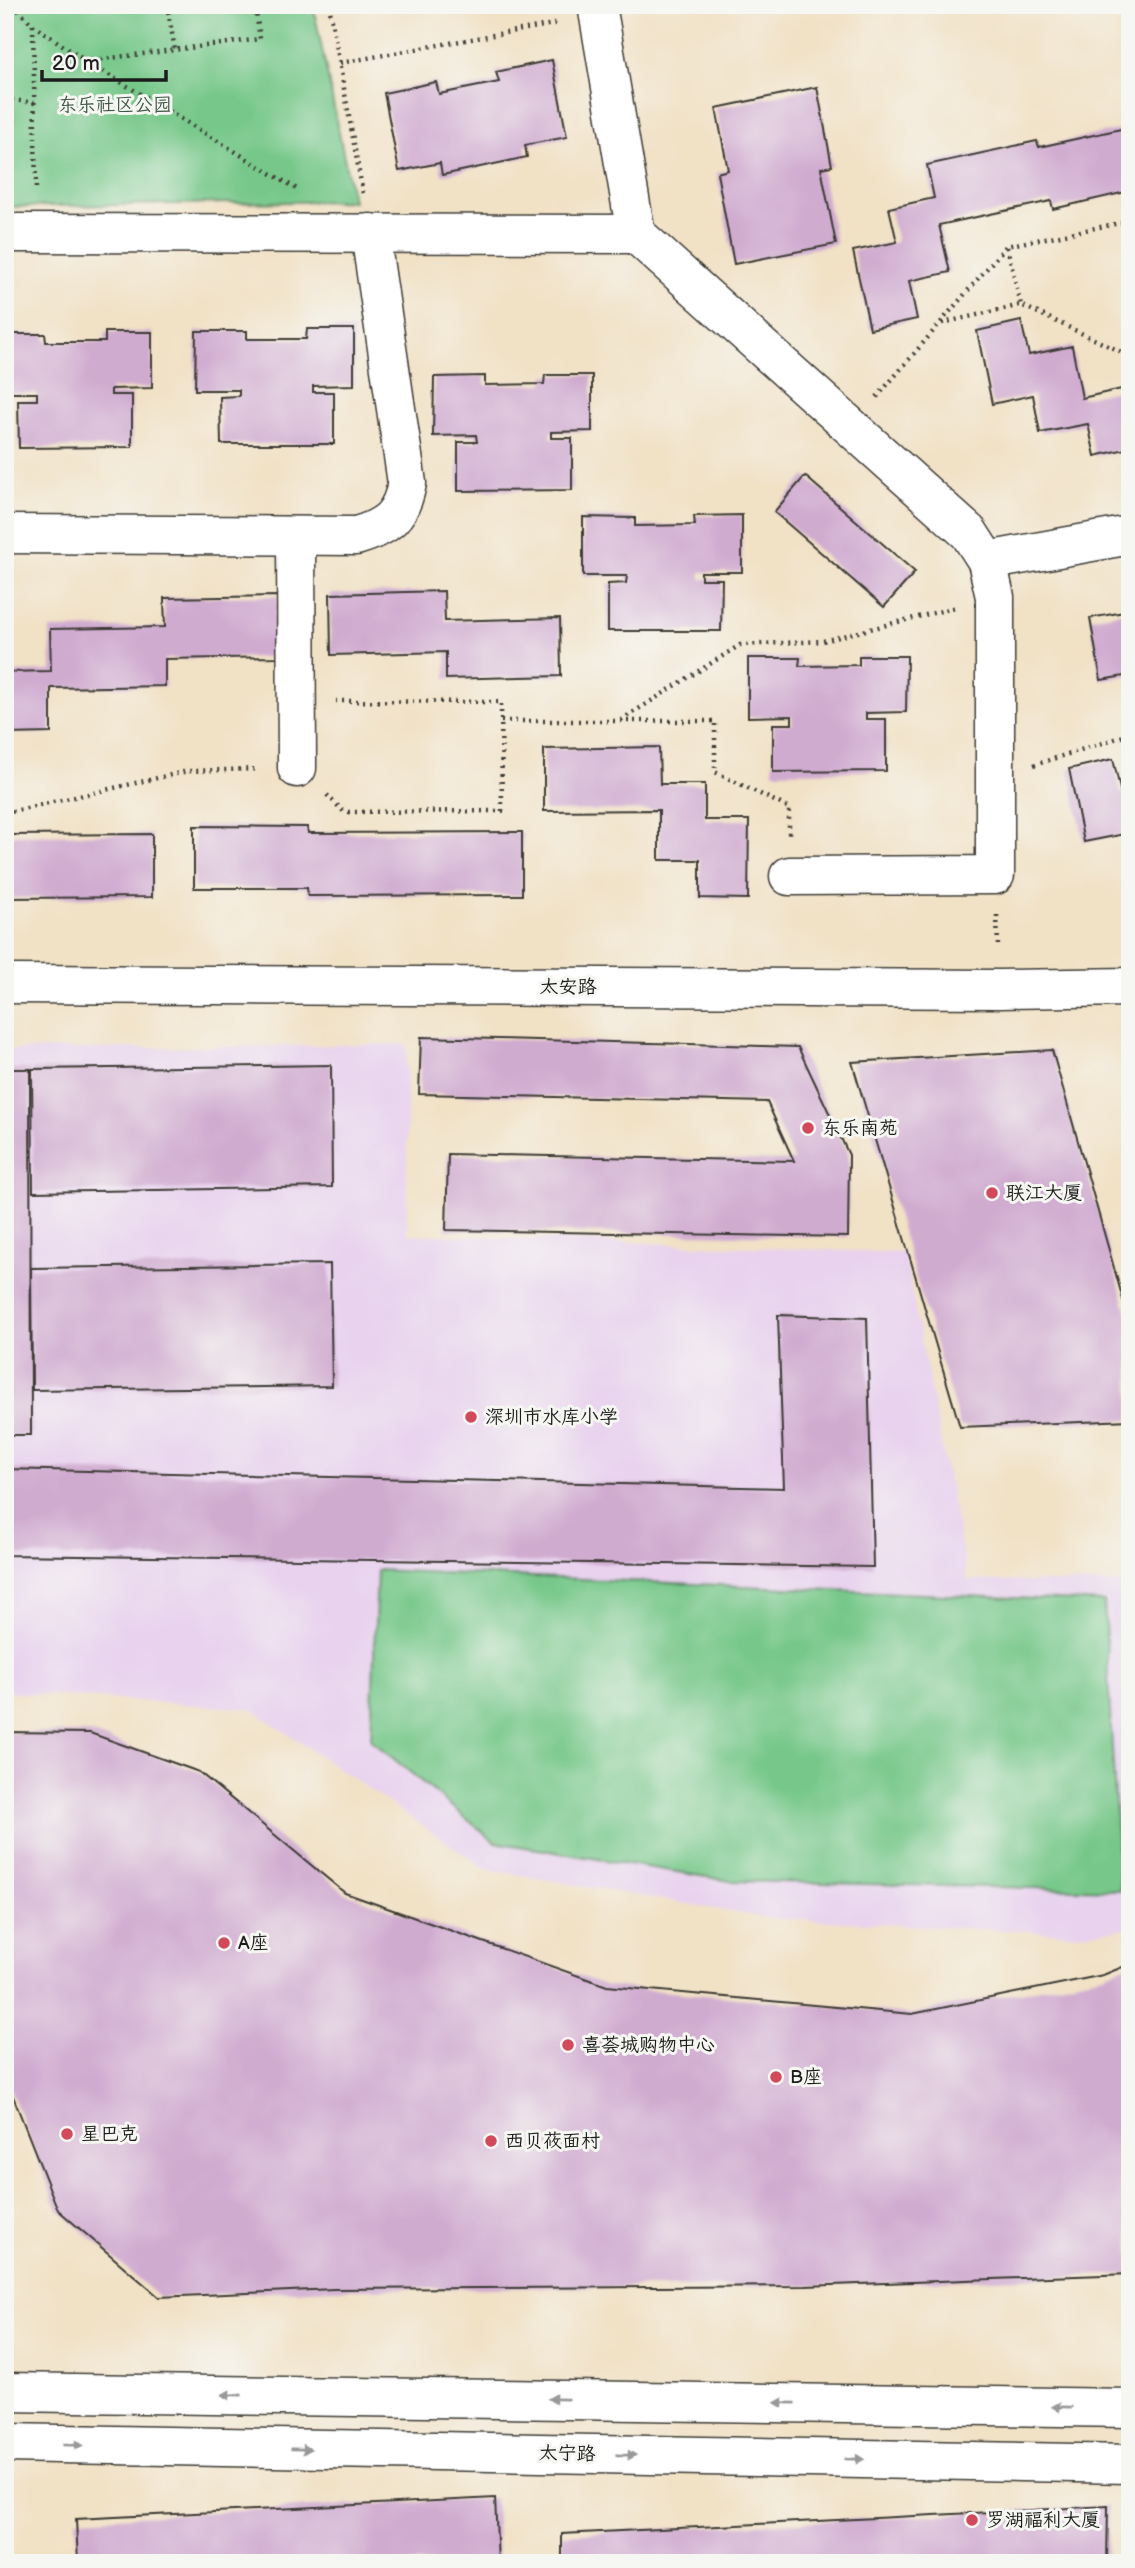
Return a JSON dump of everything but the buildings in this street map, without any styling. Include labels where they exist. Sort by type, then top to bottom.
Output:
[{"type":"street","points":[[598,11],[636,234],[969,533],[991,579],[995,875],[789,876]]},
{"type":"street","points":[[21,233],[636,234]]},
{"type":"street","points":[[5,534],[356,536],[375,531],[393,519],[404,501],[407,483],[370,233]]},
{"type":"street","points":[[991,579],[1130,535]]},
{"type":"street","points":[[296,536],[297,768]]},
{"type":"street","name":"太安路","points":[[5,984],[1000,989],[1130,987]]},
{"type":"street","points":[[5,2392],[1130,2408]]},
{"type":"street","name":"太宁路","points":[[5,2444],[1130,2464]]},
{"type":"path","points":[[13,5],[33,25],[86,61],[300,191]]},
{"type":"path","points":[[167,5],[175,50]]},
{"type":"path","points":[[86,61],[260,38],[255,5]]},
{"type":"path","points":[[329,5],[370,233]]},
{"type":"path","points":[[340,63],[598,11]]},
{"type":"path","points":[[21,233],[35,103],[33,25]]},
{"type":"path","points":[[5,99],[35,103]]},
{"type":"path","points":[[851,427],[1006,246],[1130,221]]},
{"type":"path","points":[[1006,246],[1021,304]]},
{"type":"path","points":[[942,323],[1021,304],[1130,356]]},
{"type":"path","points":[[620,720],[740,645],[823,641],[991,579]]},
{"type":"path","points":[[501,721],[715,721],[715,772],[789,808],[789,876]]},
{"type":"path","points":[[995,777],[1130,734]]},
{"type":"path","points":[[995,875],[1000,989]]},
{"type":"shaded area","name":"深圳市水库小学","points":[[407,1044],[407,1234],[904,1253],[968,1580],[1130,1584],[1130,1928],[1081,1934],[767,1918],[486,1869],[251,1709],[5,1692],[5,1050]]},
{"type":"green space","name":"东乐社区公园","points":[[5,5],[313,5],[353,201],[5,207]]},
{"type":"green space","points":[[377,1570],[1104,1602],[1120,1890],[731,1881],[495,1842],[371,1740]]},
{"type":"place","name":"东乐南苑","points":[[808,1128]]},
{"type":"place","name":"联江大厦","points":[[992,1193]]},
{"type":"place","name":"深圳市水库小学","points":[[471,1417]]},
{"type":"place","name":"A座","points":[[224,1943]]},
{"type":"place","name":"喜荟城购物中心","points":[[568,2045]]},
{"type":"place","name":"B座","points":[[776,2077]]},
{"type":"place","name":"星巴克","points":[[67,2134]]},
{"type":"place","name":"西贝莜面村","points":[[491,2141]]},
{"type":"place","name":"罗湖福利大厦","points":[[972,2520]]}]
